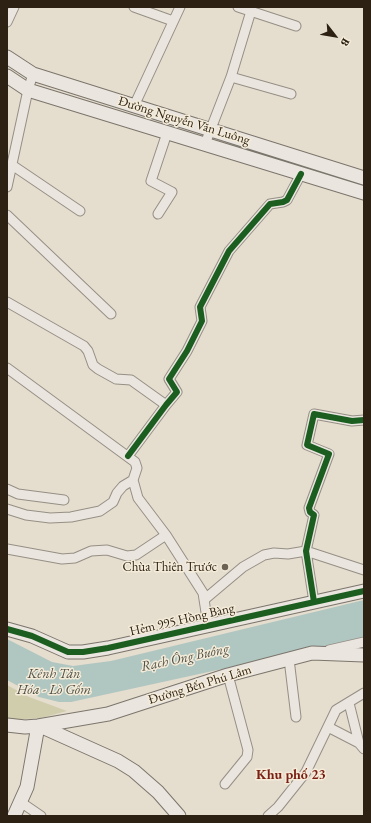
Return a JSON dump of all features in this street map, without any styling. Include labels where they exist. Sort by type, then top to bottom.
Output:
[{"type":"street","points":[[7,22],[14,7]]},
{"type":"street","points":[[134,7],[173,21]]},
{"type":"street","points":[[134,106],[180,7]]},
{"type":"street","points":[[238,7],[296,26]]},
{"type":"street","points":[[205,144],[231,77],[251,11]]},
{"type":"street","name":"Đường Nguyễn Văn Luông","points":[[7,57],[34,74],[364,178]]},
{"type":"street","points":[[7,187],[28,90],[34,74]]},
{"type":"street","name":"Đường Nguyễn Văn Luông","points":[[7,76],[28,90],[364,193]]},
{"type":"street","points":[[231,77],[291,94]]},
{"type":"street","points":[[158,214],[172,192],[151,181],[168,133]]},
{"type":"street","points":[[12,166],[80,211]]},
{"type":"street","points":[[128,456],[177,392],[169,378],[187,351],[202,321],[200,307],[229,252],[270,204],[287,200],[301,174]]},
{"type":"street","points":[[7,215],[112,314]]},
{"type":"street","points":[[7,302],[84,346],[90,355],[93,365],[98,369],[116,379],[131,380],[166,405]]},
{"type":"street","points":[[7,368],[135,462],[137,468],[133,480],[138,498],[166,535],[181,560],[190,570],[203,593],[208,625]]},
{"type":"street","points":[[314,602],[306,551],[314,515],[310,512],[309,508],[329,454],[307,445],[314,414],[352,421],[364,420]]},
{"type":"street","points":[[7,509],[26,515],[50,518],[71,517],[108,507],[123,486],[133,480]]},
{"type":"street","points":[[7,489],[18,494],[64,500]]},
{"type":"street","points":[[7,549],[62,559],[75,558],[91,551],[107,550],[127,556],[136,555],[166,535]]},
{"type":"street","name":"Hẻm 995 Hồng Bàng","points":[[205,599],[243,568],[264,555],[274,553],[288,554],[306,551],[364,570]]},
{"type":"street","name":"Hẻm 995 Hồng Bàng","points":[[7,629],[32,636],[68,652],[84,652],[108,648],[364,591]]},
{"type":"street","points":[[312,653],[364,642]]},
{"type":"street","name":"Đường Bến Phú Lâm","points":[[7,725],[25,727],[38,726],[108,714],[228,675],[312,653],[364,655]]},
{"type":"street","points":[[289,659],[296,717]]},
{"type":"street","points":[[225,784],[247,757],[248,750],[228,675]]},
{"type":"street","points":[[268,816],[278,808],[306,772],[336,710],[364,693]]},
{"type":"street","points":[[349,703],[361,746]]},
{"type":"street","points":[[14,816],[22,803],[27,787],[38,726],[118,761],[134,771],[158,792],[179,816]]},
{"type":"street","points":[[328,727],[361,746]]},
{"type":"street","points":[[22,803],[41,816]]},
{"type":"shaded area","points":[[7,685],[29,697],[67,711],[41,718],[7,720]]},
{"type":"water","name":"Kênh Tân Hóa - Lò Gốm","points":[[364,600],[364,638],[71,702],[59,702],[39,697],[7,680],[7,639],[52,662],[73,666],[111,661]]},
{"type":"cycle path","points":[[128,456],[177,392],[169,379],[187,351],[202,321],[200,307],[229,251],[270,204],[287,200],[301,174]]},
{"type":"cycle path","points":[[314,602],[306,551],[314,515],[310,512],[309,508],[329,454],[307,445],[314,414],[352,421],[364,420]]},
{"type":"cycle path","points":[[7,629],[32,636],[68,652],[83,652],[108,648],[364,591]]},
{"type":"place","name":"Chùa Thiên Trước","points":[[225,567]]},
{"type":"district","name":"Khu phố 23","points":[[291,775]]},
{"type":"water label","name":"Rạch Ông Buông","points":[[185,658]]}]
